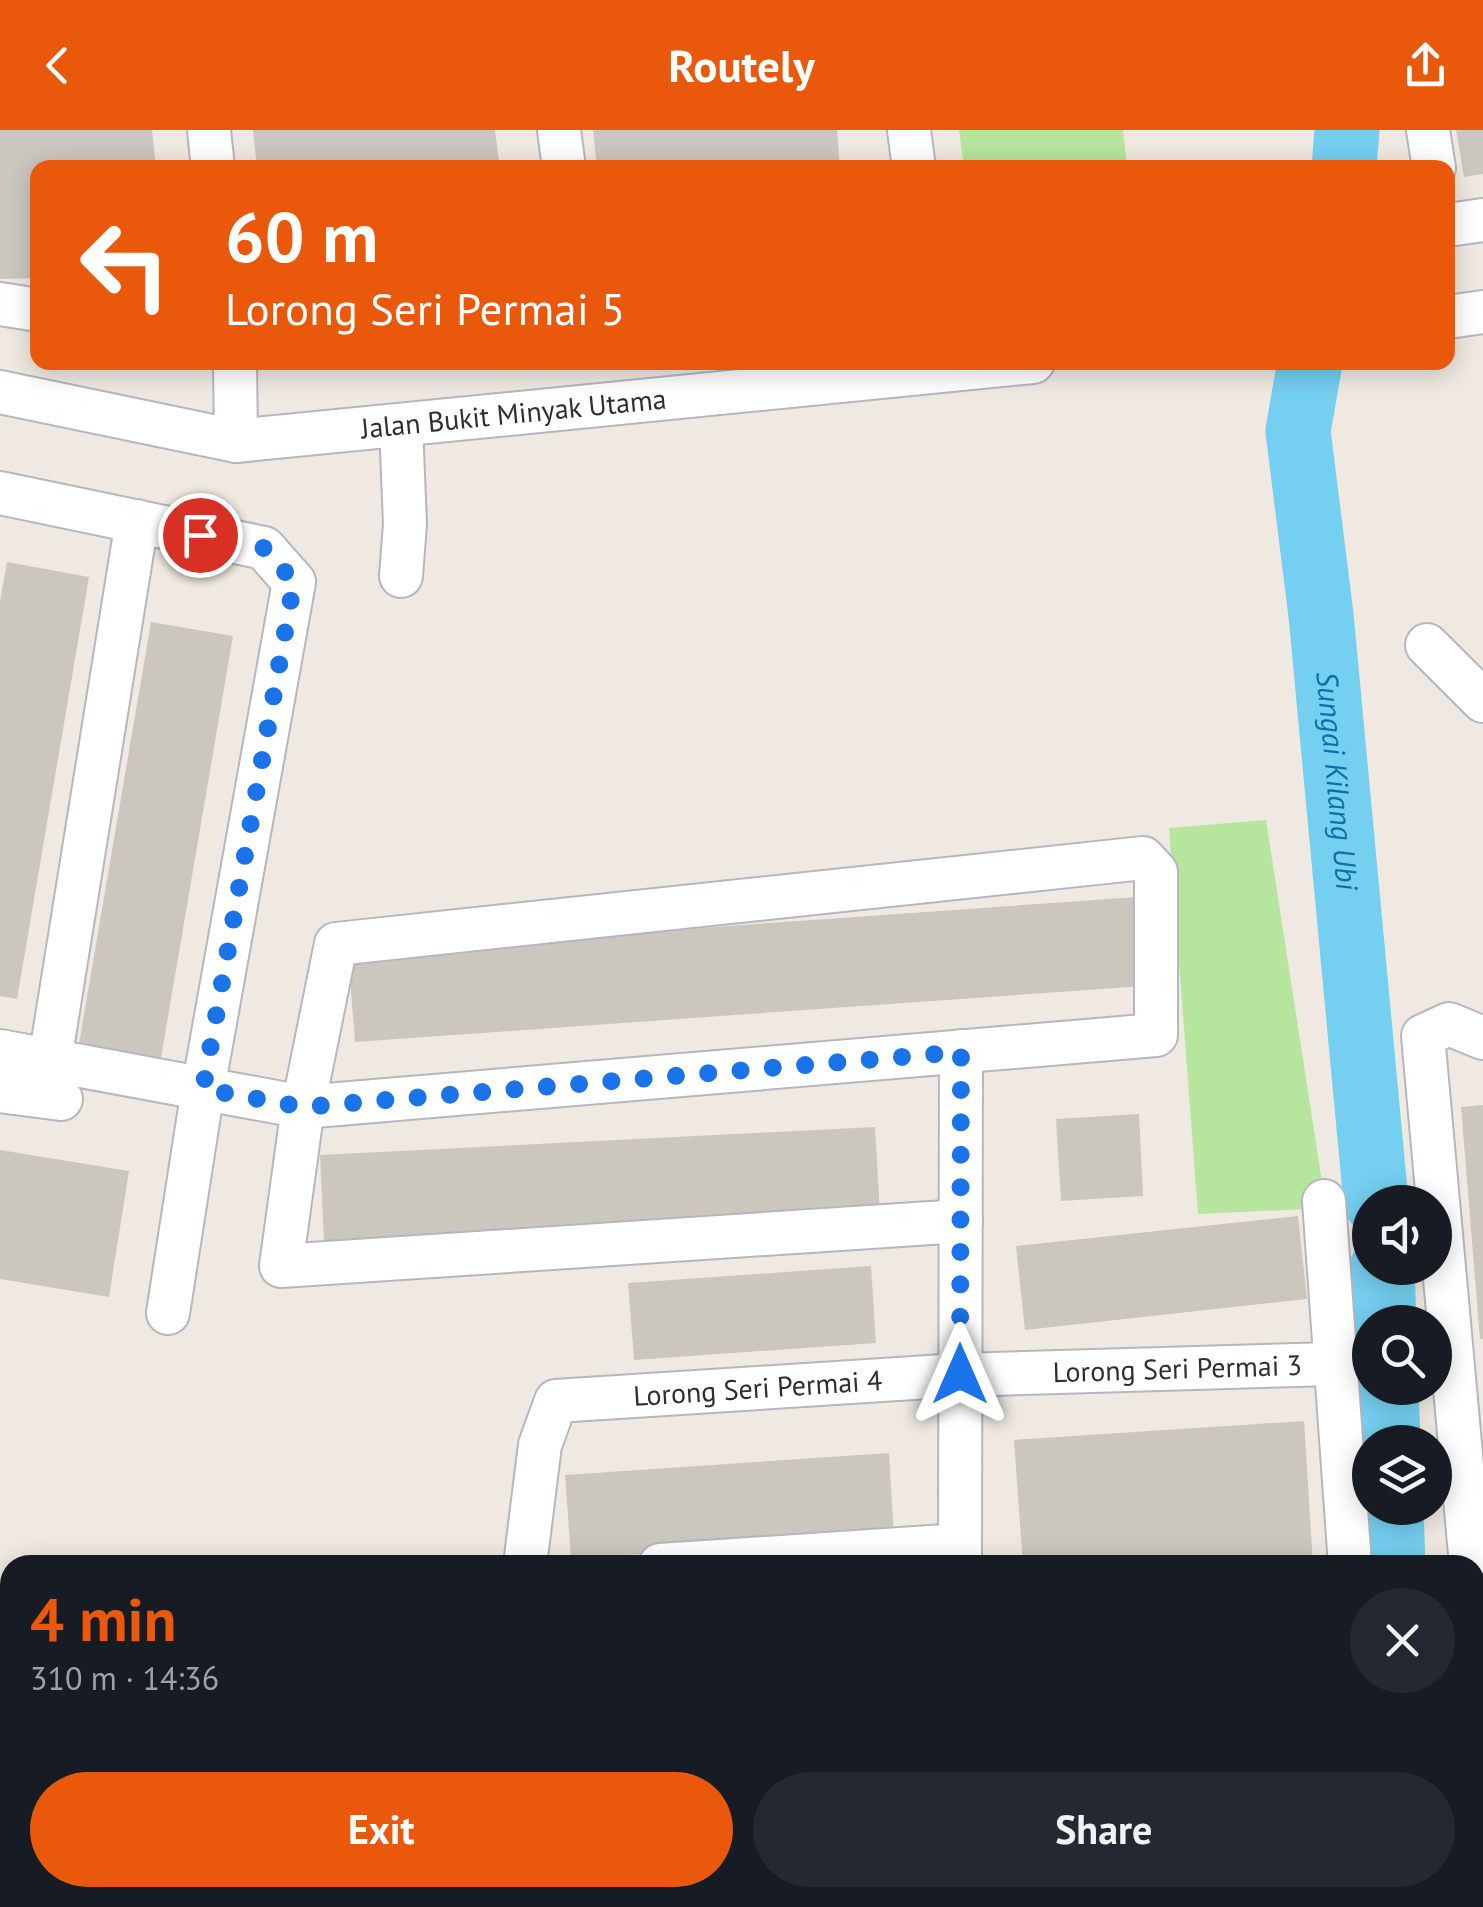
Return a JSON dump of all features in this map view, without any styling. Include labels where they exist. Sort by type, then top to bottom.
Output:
[{"type":"street","points":[[209,130],[212,160]]},
{"type":"street","points":[[559,130],[563,160]]},
{"type":"street","points":[[909,130],[913,160]]},
{"type":"street","points":[[1428,130],[1433,160]]},
{"type":"street","points":[[1455,224],[1483,220]]},
{"type":"street","points":[[0,304],[30,309]]},
{"type":"street","points":[[1455,316],[1483,312]]},
{"type":"street","points":[[234,370],[236,441]]},
{"type":"street","name":"Jalan Bukit Minyak Utama","points":[[0,392],[236,441],[953,370]]},
{"type":"street","points":[[401,425],[405,524],[402,576]]},
{"type":"street","points":[[0,493],[264,548],[294,582],[203,1089],[168,1313]]},
{"type":"street","points":[[55,1079],[137,522]]},
{"type":"street","points":[[1427,645],[1483,700]]},
{"type":"street","points":[[0,1091],[55,1079],[203,1089],[303,1107],[1156,1034],[1156,872],[1143,858],[336,944],[303,1107],[281,1266],[961,1220]]},
{"type":"street","points":[[1471,1555],[1423,1036],[1449,1024],[1483,1038]]},
{"type":"street","points":[[0,1052],[55,1079]]},
{"type":"street","points":[[960,1555],[961,1052]]},
{"type":"street","points":[[1324,1201],[1349,1555]]},
{"type":"street","name":"Lorong Seri Permai 3","points":[[960,1374],[1334,1364]]},
{"type":"street","name":"Lorong Seri Permai 4","points":[[527,1555],[540,1445],[556,1401],[960,1374]]},
{"type":"green space","points":[[959,130],[1123,130],[1126,160],[963,160]]},
{"type":"green space","points":[[1266,820],[1326,1208],[1198,1214],[1169,828]]},
{"type":"building","points":[[0,130],[152,130],[155,160],[30,160],[30,278],[0,279]]},
{"type":"building","points":[[253,130],[495,130],[499,160],[256,160]]},
{"type":"building","points":[[593,130],[837,130],[839,160],[596,160]]},
{"type":"building","points":[[1456,130],[1483,130],[1483,174],[1464,177]]},
{"type":"building","points":[[7,562],[89,577],[17,999],[0,996],[0,601]]},
{"type":"building","points":[[151,622],[233,636],[161,1058],[79,1044]]},
{"type":"building","points":[[1137,897],[1144,986],[355,1042],[348,953]]},
{"type":"building","points":[[1483,1105],[1483,1339],[1480,1339],[1461,1107]]},
{"type":"building","points":[[1139,1114],[1143,1196],[1061,1201],[1056,1119]]},
{"type":"building","points":[[875,1127],[880,1214],[324,1242],[320,1155]]},
{"type":"building","points":[[0,1150],[129,1171],[109,1297],[0,1279]]},
{"type":"building","points":[[1298,1216],[1307,1299],[1025,1330],[1016,1246]]},
{"type":"building","points":[[871,1266],[876,1343],[634,1360],[628,1283]]},
{"type":"building","points":[[1304,1421],[1312,1555],[1022,1555],[1014,1440]]},
{"type":"building","points":[[889,1453],[894,1536],[627,1555],[571,1555],[565,1475]]},
{"type":"waterway","name":"Sungai Kilang Ubi","points":[[1345,160],[1347,130]]},
{"type":"waterway","name":"Sungai Kilang Ubi","points":[[1309,370],[1298,431],[1321,615],[1374,1185]]},
{"type":"waterway","name":"Sungai Kilang Ubi","points":[[1383,1285],[1383,1305]]},
{"type":"waterway","name":"Sungai Kilang Ubi","points":[[1387,1405],[1387,1425]]},
{"type":"waterway","name":"Sungai Kilang Ubi","points":[[1392,1525],[1393,1555]]},
{"type":"route","points":[[200,535],[264,548],[294,582],[203,1089],[303,1107],[961,1052],[960,1374]]}]
